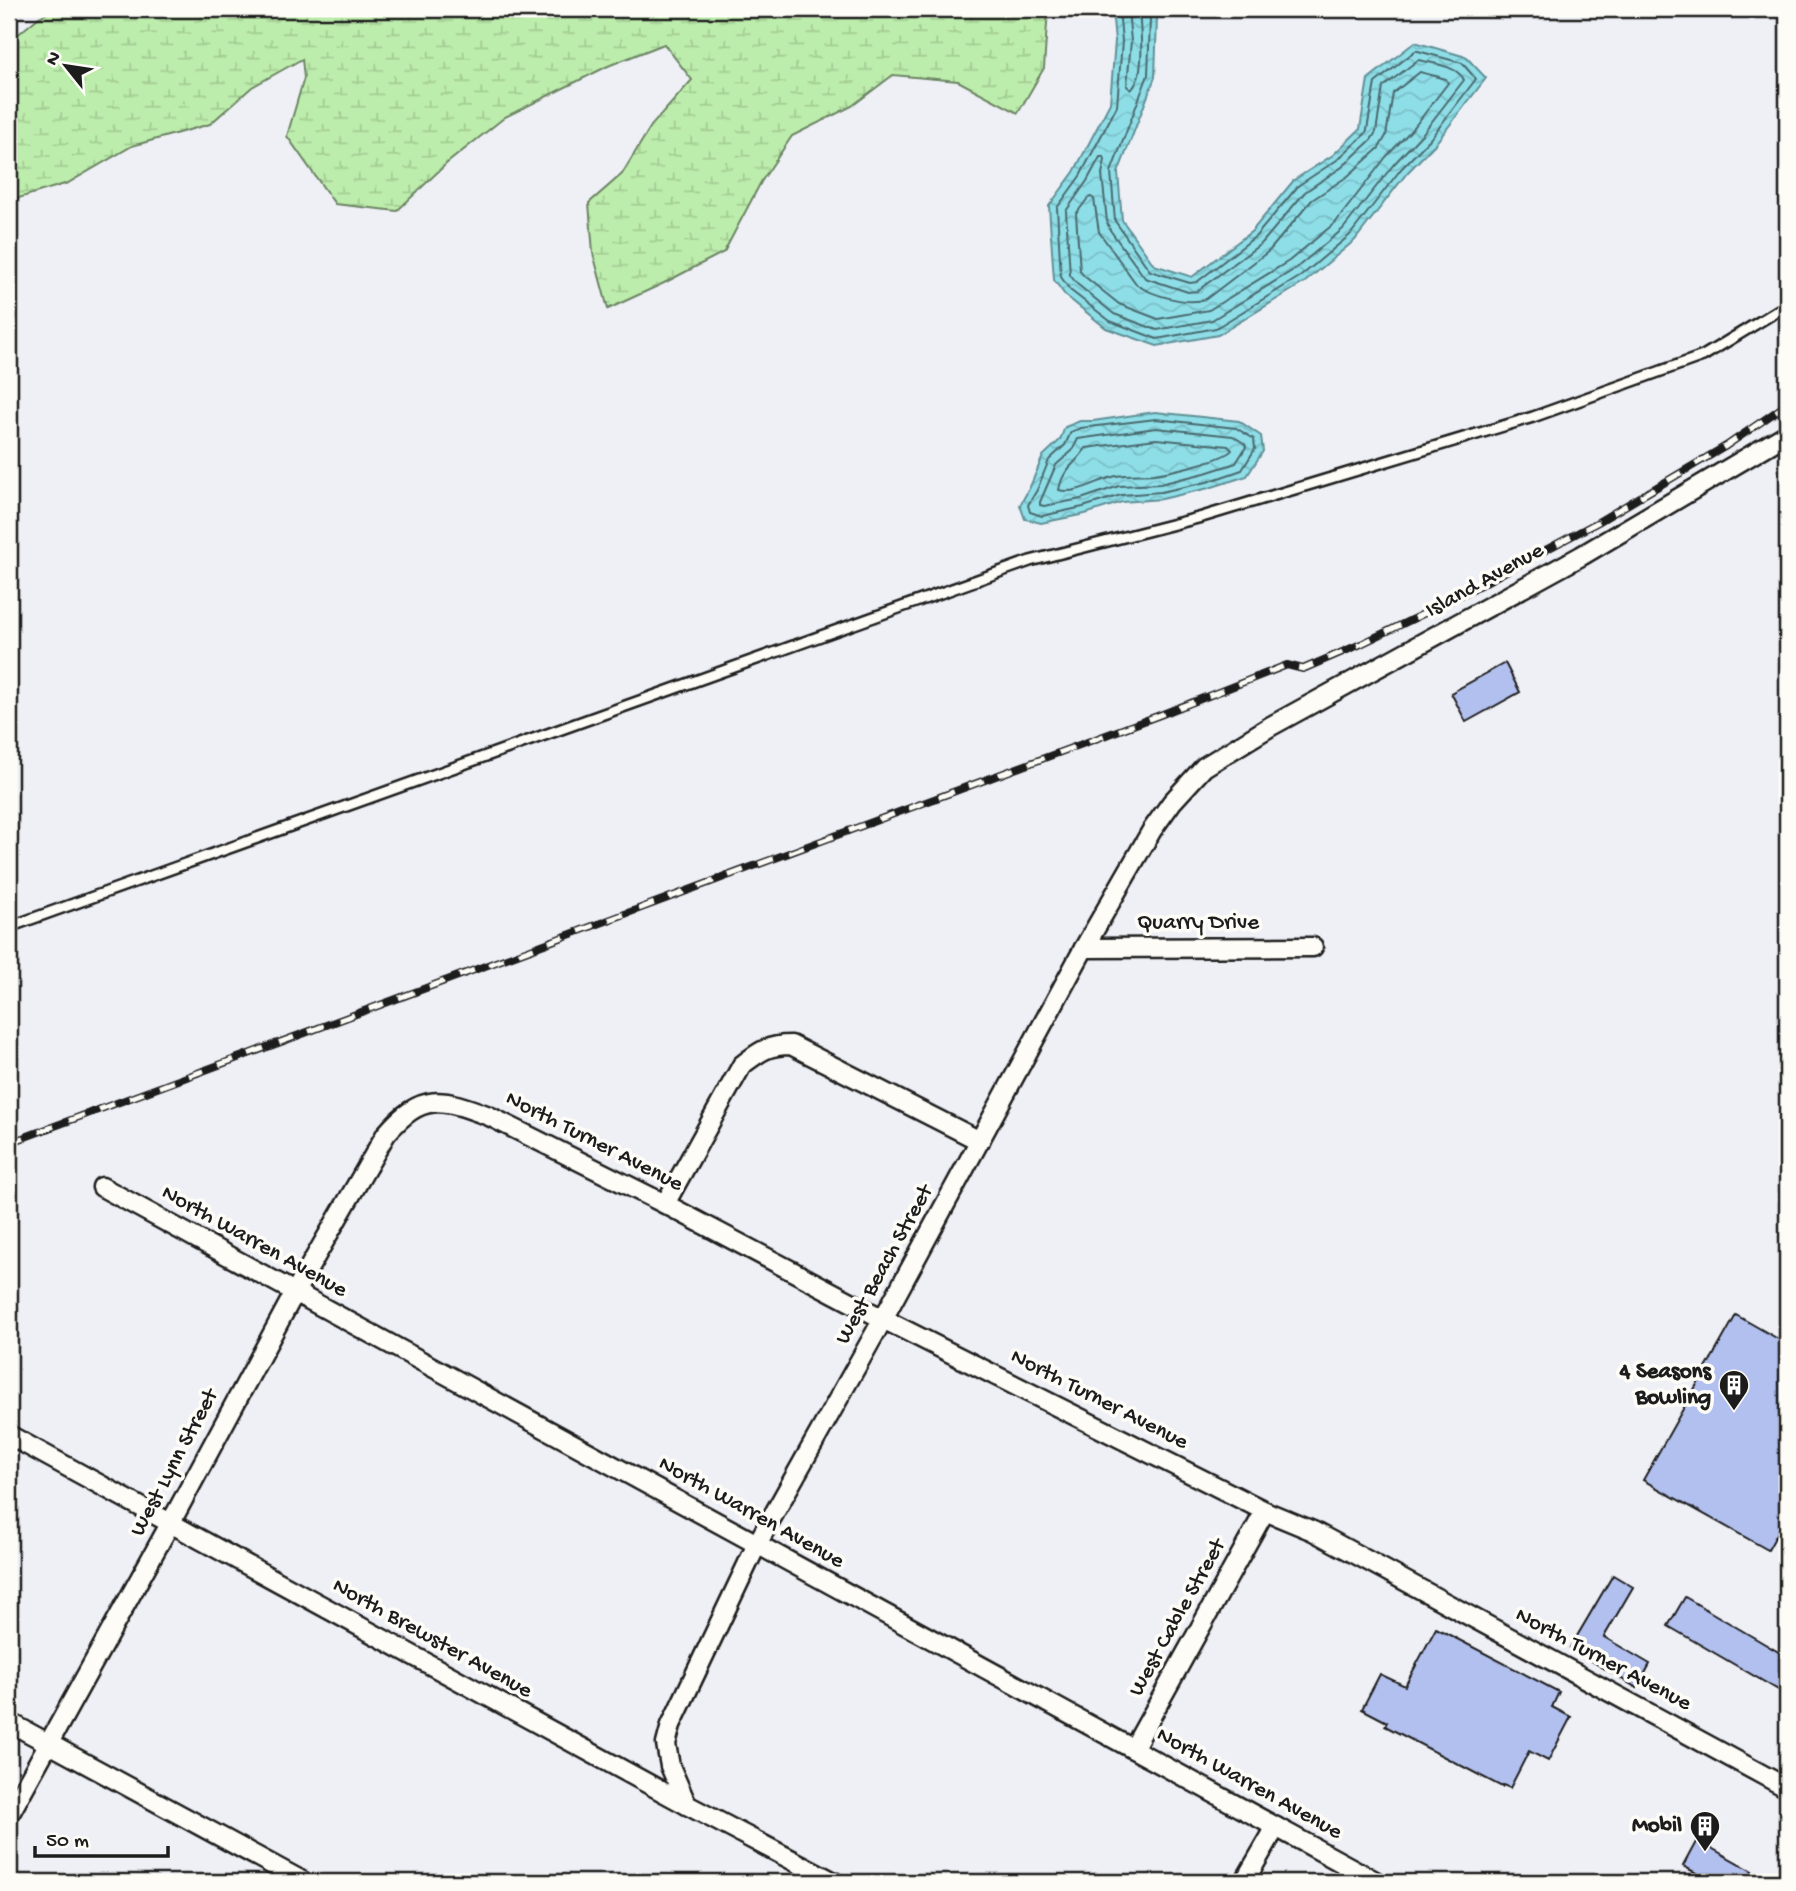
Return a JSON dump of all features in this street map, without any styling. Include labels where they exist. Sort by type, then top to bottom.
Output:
[{"type":"street","name":"Island Avenue","points":[[1205,767],[1271,726],[1581,556],[1787,434]]},
{"type":"street","name":"West Beach Street","points":[[687,1805],[670,1766],[666,1744],[671,1725],[757,1544],[883,1319],[1084,948],[1152,830],[1172,802],[1205,767]]},
{"type":"street","name":"Quarry Drive","points":[[1084,948],[1313,947]]},
{"type":"street","points":[[665,1205],[742,1065],[760,1051],[775,1045],[791,1045],[980,1141]]},
{"type":"street","name":"North Turner Avenue","points":[[386,1134],[403,1115],[422,1105],[440,1102],[460,1105],[489,1116],[883,1319],[1265,1511],[1313,1531],[1787,1788]]},
{"type":"street","name":"West Lynn Street","points":[[9,1815],[295,1292],[386,1134]]},
{"type":"street","name":"North Warren Avenue","points":[[102,1187],[1377,1882]]},
{"type":"street","name":"North Brewster Avenue","points":[[9,1435],[687,1805],[834,1882]]},
{"type":"street","name":"West Cable Street","points":[[1133,1749],[1265,1511]]},
{"type":"street","points":[[9,1722],[304,1882]]},
{"type":"street","points":[[1244,1882],[1276,1827]]},
{"type":"lane","points":[[9,927],[1030,562],[1202,517],[1533,418],[1703,356],[1787,305]]},
{"type":"green space","points":[[55,9],[1048,9],[1044,68],[1018,113],[958,81],[893,75],[852,106],[792,136],[761,182],[724,252],[608,309],[593,253],[589,203],[622,174],[651,126],[692,80],[664,44],[608,66],[505,117],[446,164],[397,211],[335,204],[287,136],[304,78],[302,59],[252,87],[210,124],[132,146],[68,183],[9,201],[9,42],[39,17]]},
{"type":"water","points":[[1112,9],[1154,9],[1157,17],[1155,77],[1118,173],[1122,220],[1154,265],[1192,277],[1252,231],[1294,180],[1333,155],[1360,129],[1368,79],[1415,42],[1466,57],[1486,78],[1355,240],[1305,282],[1218,335],[1157,346],[1106,328],[1065,295],[1054,280],[1049,206],[1074,172],[1110,103],[1115,41]]},
{"type":"water","points":[[1155,412],[1239,421],[1261,436],[1263,451],[1247,476],[1209,488],[1162,499],[1122,502],[1085,514],[1041,523],[1025,519],[1020,505],[1043,456],[1060,440],[1065,427],[1080,421]]},
{"type":"building","points":[[1505,663],[1520,692],[1466,722],[1451,693]]},
{"type":"building","name":"4 Seasons Bowling","points":[[1736,1315],[1787,1344],[1787,1516],[1768,1550],[1643,1480]]},
{"type":"building","points":[[1613,1575],[1633,1587],[1604,1637],[1650,1664],[1637,1688],[1570,1648]]},
{"type":"building","points":[[1685,1597],[1787,1657],[1787,1695],[1668,1626]]},
{"type":"building","points":[[1436,1628],[1559,1692],[1552,1707],[1571,1717],[1548,1761],[1529,1751],[1510,1788],[1503,1785],[1502,1787],[1385,1726],[1387,1722],[1362,1709],[1380,1674],[1405,1686]]},
{"type":"building","name":"Mobil","points":[[1697,1840],[1752,1871],[1746,1882],[1713,1882],[1683,1866]]},
{"type":"railway","points":[[9,1143],[1160,715],[1287,665],[1303,669],[1448,602],[1598,522],[1726,446],[1787,404]]},
{"type":"place","name":"4 Seasons Bowling","points":[[1734,1412]]},
{"type":"place","name":"Mobil","points":[[1705,1853]]}]
